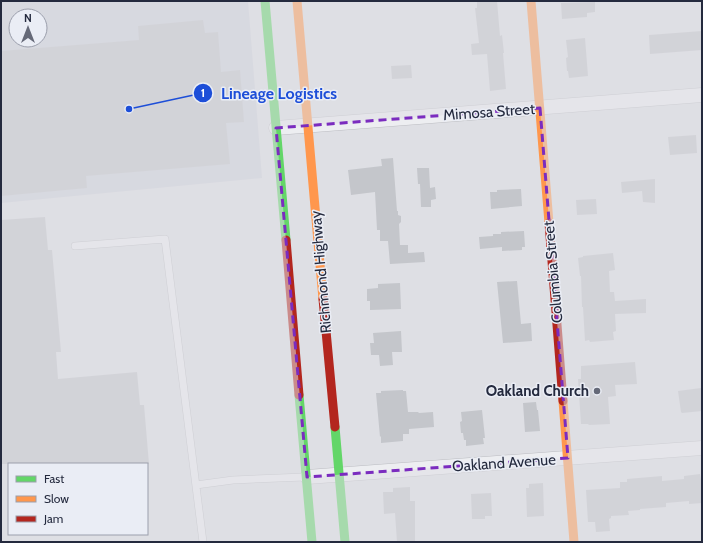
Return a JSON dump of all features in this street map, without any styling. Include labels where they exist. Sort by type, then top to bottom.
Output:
[{"type":"main road","points":[[265,1],[312,542]]},
{"type":"main road","name":"Richmond Highway","points":[[297,1],[345,542]]},
{"type":"main road","name":"Columbia Street","points":[[532,1],[574,542]]},
{"type":"street","name":"Mimosa Street","points":[[276,128],[702,95]]},
{"type":"street","name":"Oakland Avenue","points":[[306,477],[702,448]]},
{"type":"lane","points":[[75,246],[165,239],[203,542]]},
{"type":"lane","points":[[196,485],[233,480],[306,477]]},
{"type":"highlighted area","points":[[540,108],[568,458],[307,477],[276,128]]},
{"type":"shaded area","points":[[1,1],[248,1],[262,178],[1,203]]},
{"type":"building","points":[[477,1],[497,1],[500,36],[502,35],[504,53],[506,89],[490,91],[487,54],[472,55],[471,44],[479,43],[475,8],[477,8]]},
{"type":"building","points":[[595,2],[595,12],[587,13],[587,17],[562,19],[561,3]]},
{"type":"building","points":[[203,20],[205,33],[218,32],[221,72],[240,70],[244,122],[226,123],[230,164],[86,176],[87,188],[1,196],[1,51],[139,40],[138,26]]},
{"type":"building","points":[[702,31],[702,50],[650,54],[649,35]]},
{"type":"building","points":[[585,38],[588,76],[569,78],[567,71],[566,58],[568,57],[566,40]]},
{"type":"building","points":[[411,65],[412,78],[392,79],[391,66]]},
{"type":"building","points":[[696,135],[697,153],[670,155],[668,137]]},
{"type":"building","points":[[393,158],[397,211],[398,215],[401,216],[401,222],[399,224],[400,245],[408,245],[408,253],[424,252],[425,262],[390,264],[388,241],[380,241],[380,230],[377,230],[375,192],[351,195],[348,170],[382,166],[381,159]]},
{"type":"building","points":[[417,168],[429,168],[430,188],[435,187],[436,199],[431,200],[431,207],[421,207],[420,184],[418,184]]},
{"type":"building","points":[[655,179],[655,203],[643,202],[642,191],[622,193],[621,182]]},
{"type":"building","points":[[521,189],[522,206],[491,209],[490,192],[497,192],[497,190]]},
{"type":"building","points":[[596,199],[597,214],[577,215],[576,200]]},
{"type":"building","points":[[45,217],[48,250],[52,250],[61,352],[56,352],[58,379],[137,372],[140,405],[144,405],[149,464],[1,464],[1,220]]},
{"type":"building","points":[[524,231],[525,247],[522,247],[522,250],[502,251],[502,247],[480,249],[479,237],[493,236],[493,234],[501,234],[501,232]]},
{"type":"building","points":[[613,253],[615,270],[609,271],[610,292],[614,292],[615,301],[646,299],[646,313],[615,314],[616,331],[613,332],[614,340],[585,341],[581,276],[578,258],[583,256]]},
{"type":"building","points":[[517,281],[521,324],[531,323],[532,341],[503,343],[497,282]]},
{"type":"building","points":[[400,283],[401,309],[370,310],[370,301],[367,301],[367,289],[378,288],[378,284]]},
{"type":"building","points":[[401,331],[402,352],[392,352],[393,365],[380,366],[379,355],[371,355],[370,343],[374,343],[373,333]]},
{"type":"building","name":"Oakland Church","points":[[635,362],[637,384],[615,385],[616,396],[608,397],[610,424],[581,424],[578,379],[581,379],[581,366]]},
{"type":"building","points":[[701,388],[702,411],[682,413],[678,391]]},
{"type":"building","points":[[381,391],[406,391],[408,412],[433,412],[434,427],[409,429],[409,434],[403,434],[403,441],[381,443],[376,393],[381,393]]},
{"type":"building","points":[[536,402],[540,431],[525,432],[523,403]]},
{"type":"building","points":[[482,410],[485,438],[483,438],[484,444],[466,446],[466,440],[464,440],[463,433],[461,433],[461,412]]},
{"type":"building","points":[[700,474],[702,485],[702,503],[689,504],[689,501],[666,503],[666,507],[640,509],[628,511],[629,515],[611,516],[609,519],[610,531],[596,532],[595,522],[588,522],[586,490],[620,488],[620,482],[627,482],[627,479],[662,476],[662,481],[684,479],[684,476]]},
{"type":"building","points":[[543,483],[544,516],[527,517],[526,488],[529,488],[529,484]]},
{"type":"building","points":[[410,487],[410,501],[415,501],[415,542],[397,542],[395,513],[384,514],[383,492],[393,492],[393,488]]},
{"type":"building","points":[[491,493],[492,516],[485,516],[485,519],[472,519],[471,494]]},
{"type":"traffic: fast","points":[[265,1],[286,240]]},
{"type":"traffic: fast","points":[[299,395],[312,542]]},
{"type":"traffic: fast","points":[[335,427],[345,542]]},
{"type":"traffic: slow","points":[[297,1],[323,299]]},
{"type":"traffic: slow","points":[[531,1],[549,223]]},
{"type":"traffic: slow","points":[[563,401],[574,542]]},
{"type":"traffic: jam","points":[[549,223],[563,401]]},
{"type":"traffic: jam","points":[[286,240],[299,395]]},
{"type":"traffic: jam","points":[[323,299],[335,427]]},
{"type":"place","name":"Lineage Logistics","points":[[129,109]]},
{"type":"place","name":"Oakland Church","points":[[597,391]]}]
